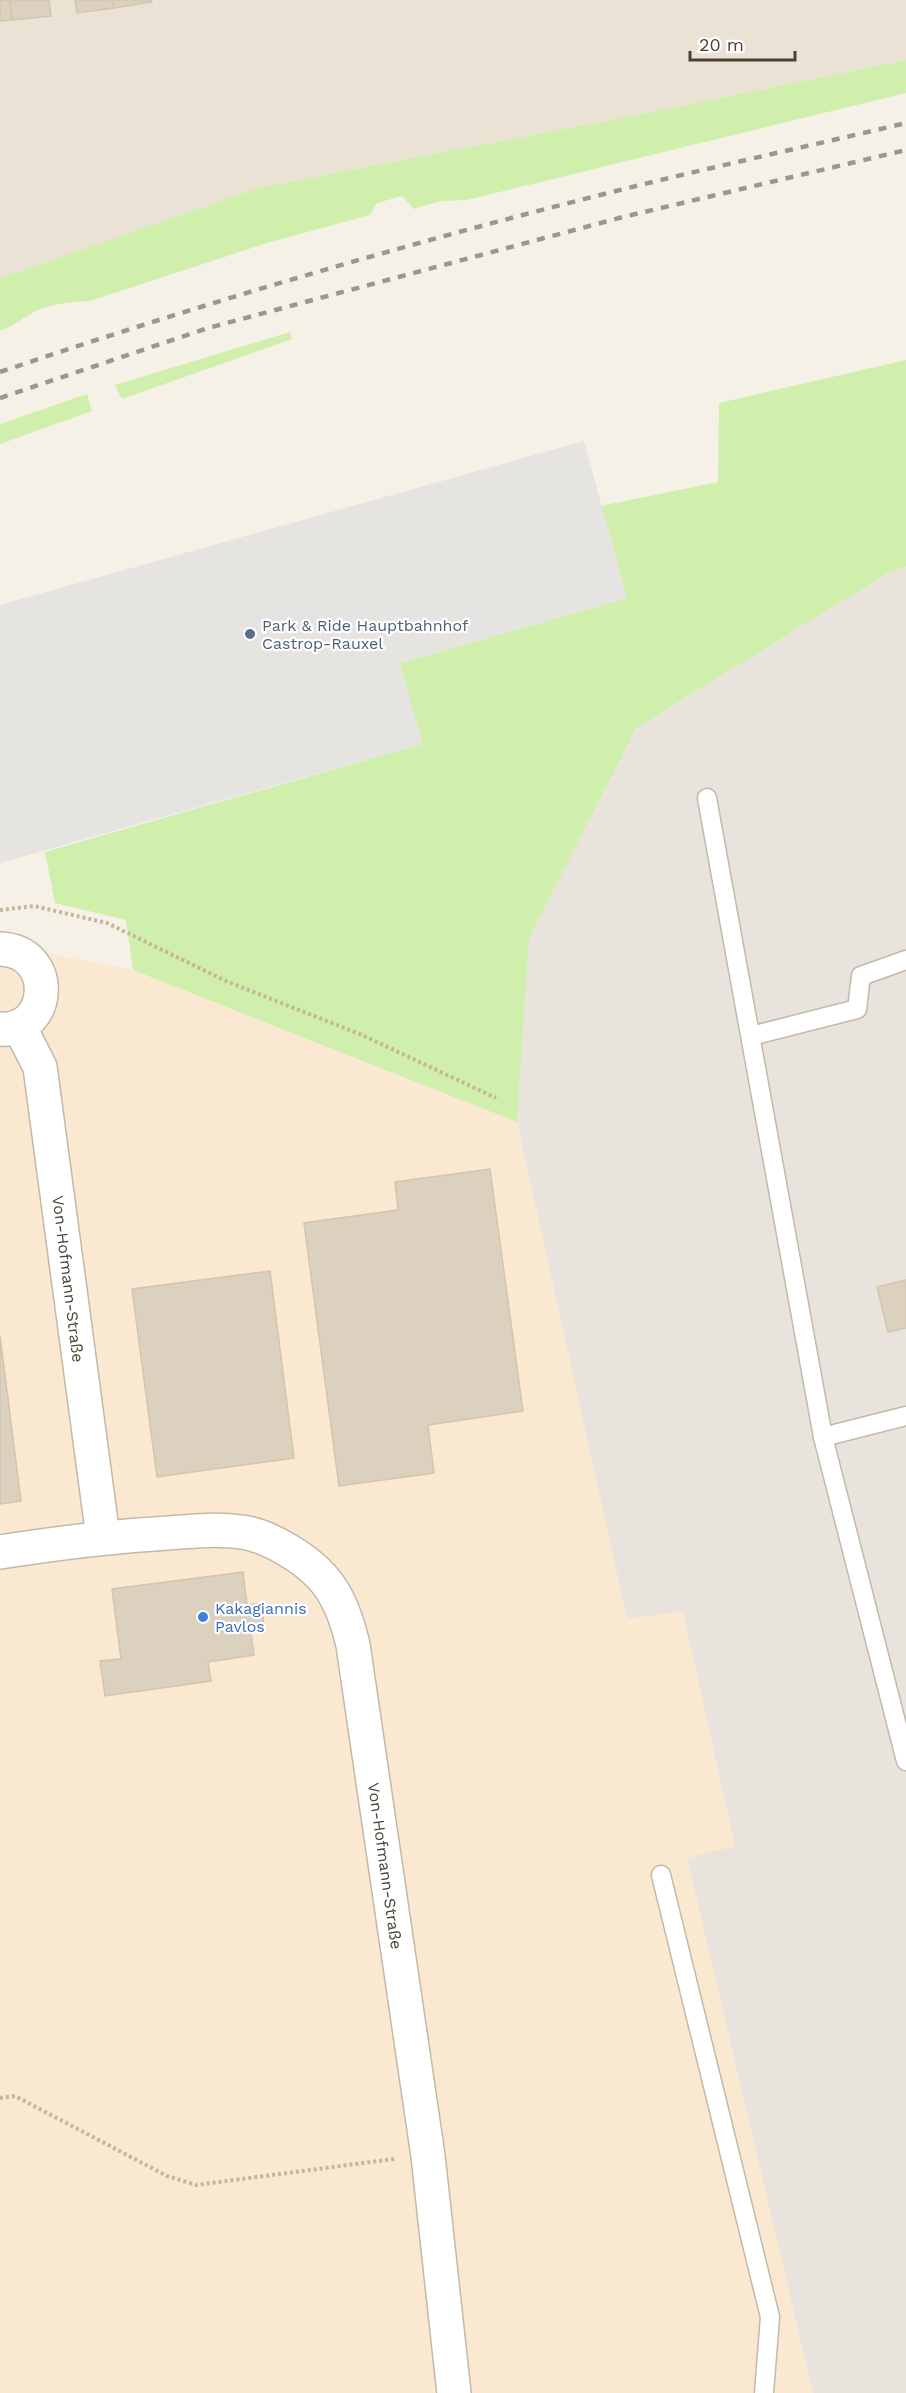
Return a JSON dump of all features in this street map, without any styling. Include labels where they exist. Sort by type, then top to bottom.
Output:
[{"type":"street","name":"Von-Hofmann-Straße","points":[[0,949],[21,953],[31,961],[42,983],[37,1008],[29,1019],[9,1027],[40,1067],[103,1537]]},
{"type":"street","name":"Von-Hofmann-Straße","points":[[0,1552],[103,1537],[214,1530],[244,1532],[276,1543],[300,1557],[320,1572],[334,1594],[347,1620],[353,1645],[428,2156],[454,2393]]},
{"type":"lane","points":[[707,798],[824,1437],[906,1761]]},
{"type":"lane","points":[[751,1036],[857,1009],[861,976],[906,960]]},
{"type":"lane","points":[[824,1437],[906,1416]]},
{"type":"lane","points":[[661,1875],[770,2317],[764,2393]]},
{"type":"path","points":[[0,910],[34,906],[107,923],[226,981],[362,1035],[496,1098]]},
{"type":"path","points":[[0,2098],[15,2096],[167,2176],[196,2185],[428,2156]]},
{"type":"shaded area","points":[[0,0],[906,0],[906,60],[258,188],[0,278]]},
{"type":"shaded area","name":"Park & Ride Hauptbahnhof Castrop-Rauxel","points":[[584,441],[627,598],[400,663],[422,744],[0,863],[0,605]]},
{"type":"shaded area","points":[[906,567],[906,2393],[813,2393],[687,1858],[735,1846],[683,1611],[627,1619],[517,1122],[529,939],[636,728],[888,573]]},
{"type":"shaded area","points":[[0,944],[133,970],[517,1122],[627,1619],[683,1610],[735,1846],[687,1858],[813,2393],[0,2393]]},
{"type":"green space","points":[[906,60],[906,93],[467,200],[440,201],[414,209],[402,196],[377,203],[370,215],[267,243],[90,301],[64,303],[44,308],[0,331],[0,278],[258,188]]},
{"type":"green space","points":[[290,332],[292,339],[122,399],[115,385]]},
{"type":"green space","points":[[906,360],[906,567],[888,573],[636,728],[529,939],[517,1122],[133,970],[126,920],[55,903],[45,852],[422,744],[400,663],[627,598],[601,506],[718,482],[719,403]]},
{"type":"green space","points":[[87,394],[92,411],[0,444],[0,424]]},
{"type":"building","points":[[0,0],[10,0],[12,20],[0,21]]},
{"type":"building","points":[[10,0],[49,0],[51,16],[12,20]]},
{"type":"building","points":[[75,0],[113,0],[114,8],[77,13]]},
{"type":"building","points":[[113,0],[151,0],[152,2],[114,8]]},
{"type":"building","points":[[490,1169],[523,1411],[428,1425],[434,1473],[339,1486],[304,1223],[398,1210],[395,1182]]},
{"type":"building","points":[[270,1271],[294,1458],[157,1477],[132,1289]]},
{"type":"building","points":[[906,1280],[906,1328],[888,1332],[877,1287]]},
{"type":"building","points":[[0,1336],[21,1501],[0,1504]]},
{"type":"building","points":[[243,1572],[247,1605],[261,1603],[264,1625],[250,1627],[254,1655],[208,1662],[211,1681],[105,1696],[100,1661],[121,1659],[112,1589]]},
{"type":"railway","points":[[0,372],[230,298],[461,232],[652,182],[906,123]]},
{"type":"railway","points":[[0,398],[208,328],[623,217],[906,150]]},
{"type":"place","name":"Park & Ride Hauptbahnhof Castrop-Rauxel","points":[[250,634]]},
{"type":"place","name":"Kakagiannis Pavlos","points":[[203,1617]]}]
